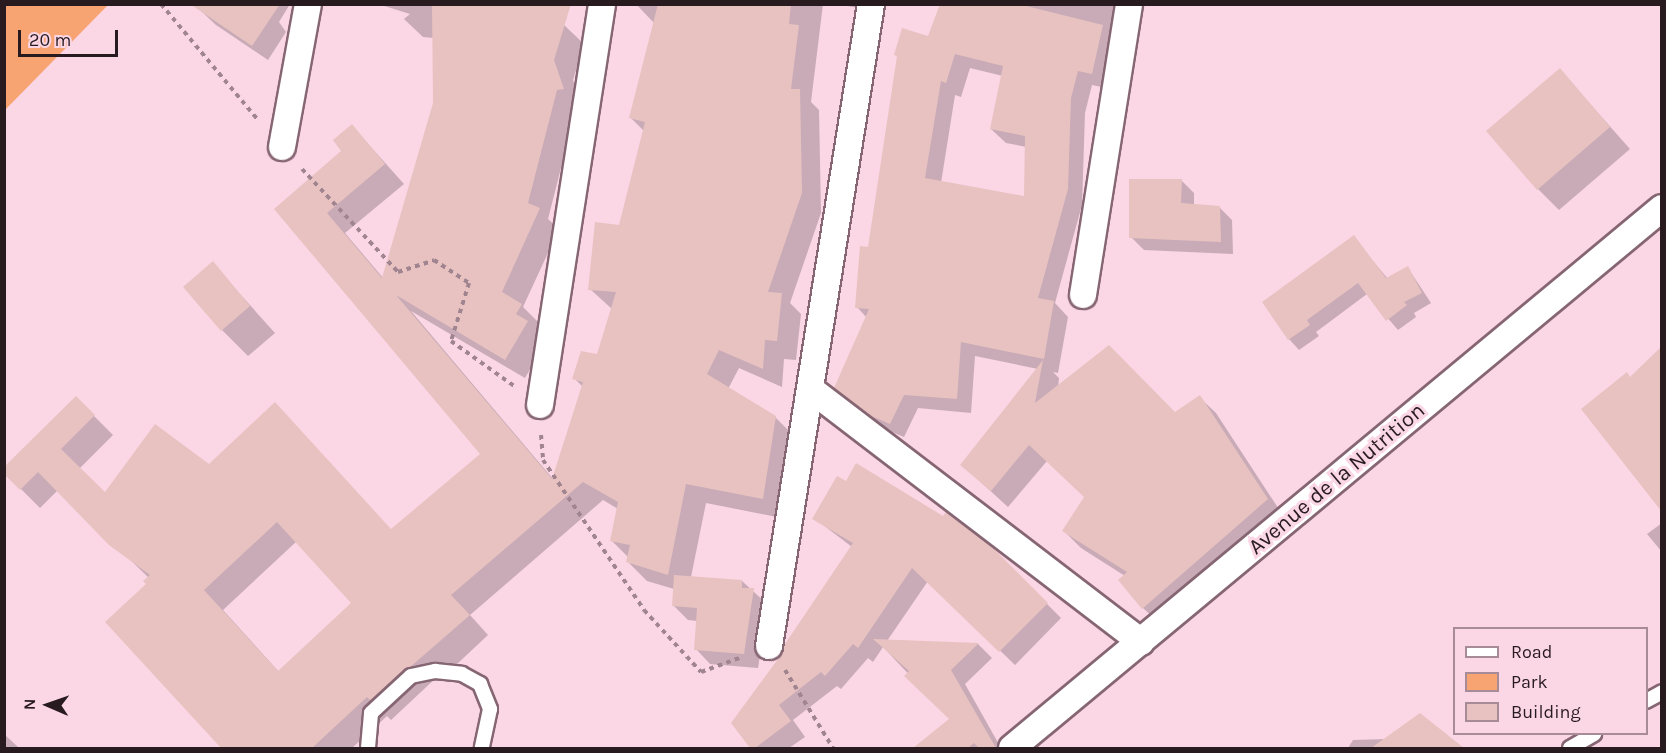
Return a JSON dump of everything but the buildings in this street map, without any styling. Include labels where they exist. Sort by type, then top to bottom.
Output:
[{"type":"street","points":[[282,147],[308,4]]},
{"type":"street","points":[[540,405],[602,4]]},
{"type":"street","points":[[769,646],[813,391],[871,4]]},
{"type":"street","points":[[1083,295],[1129,4]]},
{"type":"street","name":"Avenue de la Nutrition","points":[[1012,748],[1662,208]]},
{"type":"street","points":[[813,391],[1140,642]]},
{"type":"lane","points":[[368,748],[371,713],[411,676],[435,671],[462,674],[480,684],[490,709],[482,748]]},
{"type":"lane","points":[[1648,700],[1662,692]]},
{"type":"lane","points":[[1570,748],[1592,735]]},
{"type":"path","points":[[161,4],[282,147],[398,272],[434,260],[469,283],[451,340],[540,405],[543,460],[644,610],[701,672],[769,646],[833,748]]},
{"type":"green space","points":[[4,5],[108,5],[5,110]]}]
